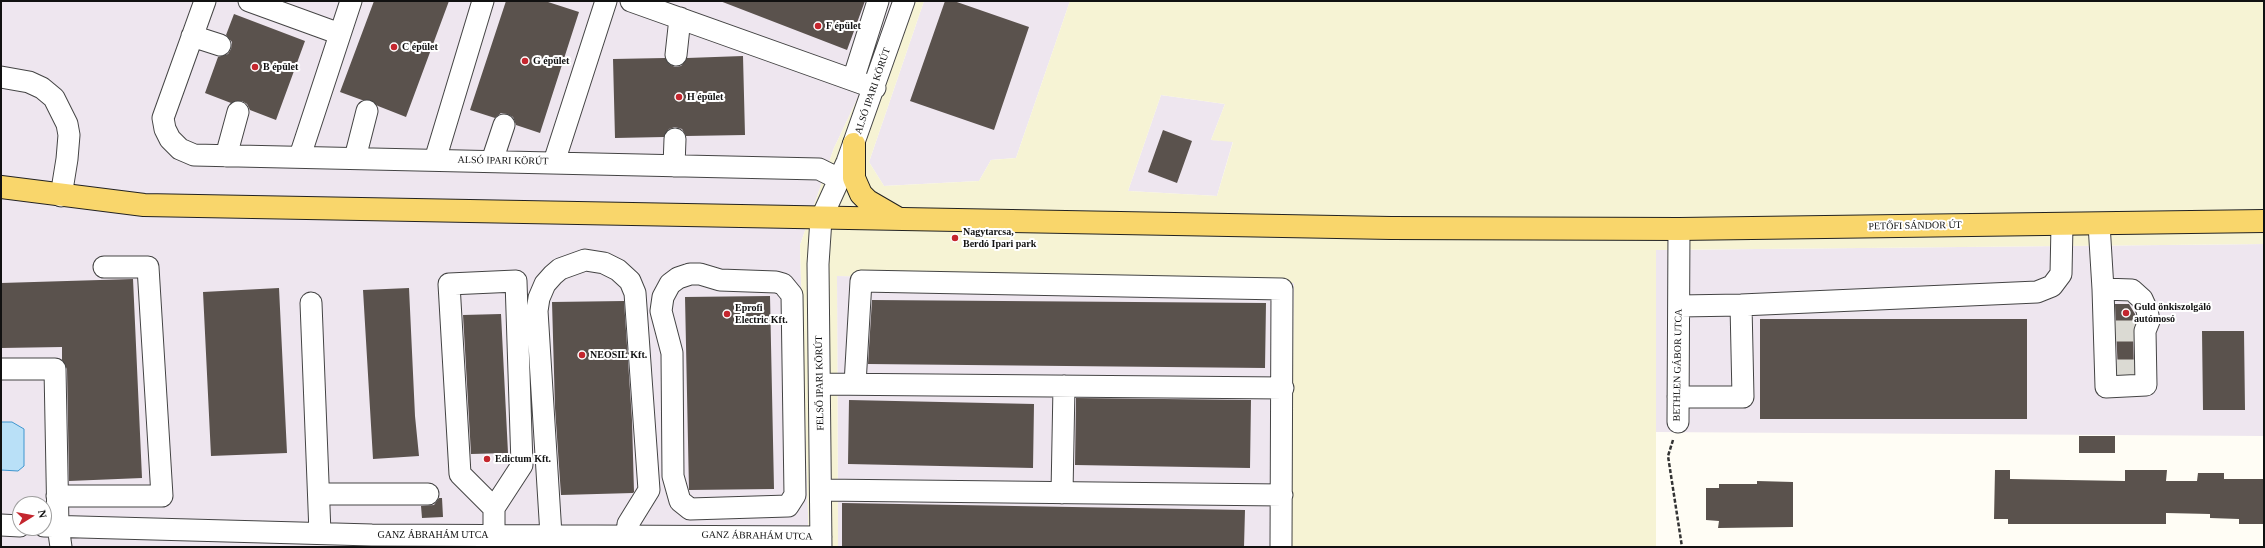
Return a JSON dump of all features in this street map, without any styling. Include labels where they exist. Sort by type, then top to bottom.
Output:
[{"type":"main road","points":[[854,144],[854,178],[861,194],[868,201],[902,220]]},
{"type":"main road","name":"PETŐFI SÁNDOR ÚT","points":[[1,187],[61,196],[159,206],[821,219],[1566,230],[2062,225],[2264,221]]},
{"type":"street","points":[[205,1],[192,36],[220,45]]},
{"type":"street","points":[[249,1],[340,34]]},
{"type":"street","points":[[300,156],[351,1]]},
{"type":"street","points":[[435,160],[483,1]]},
{"type":"street","points":[[554,162],[606,1]]},
{"type":"street","points":[[631,1],[661,6],[680,18],[874,88]]},
{"type":"street","points":[[853,80],[878,1]]},
{"type":"street","name":"ALSÓ IPARI KÖRÚT","points":[[821,219],[854,144],[904,1]]},
{"type":"street","points":[[676,55],[680,18]]},
{"type":"street","name":"ALSÓ IPARI KÖRÚT","points":[[192,36],[163,118],[165,129],[170,139],[180,149],[194,155],[300,156],[819,169],[839,179]]},
{"type":"street","points":[[1,77],[29,82],[42,88],[54,98],[67,124],[69,135],[61,196]]},
{"type":"street","points":[[355,158],[367,111]]},
{"type":"street","points":[[226,156],[238,112]]},
{"type":"street","points":[[492,161],[504,125]]},
{"type":"street","points":[[674,166],[675,139]]},
{"type":"street","name":"FELSŐ IPARI KÖRÚT","points":[[821,219],[818,264],[821,542]]},
{"type":"street","points":[[2099,224],[2103,289],[2126,350],[2149,321],[2147,310],[2142,299],[2132,290],[2103,289]]},
{"type":"street","points":[[1679,306],[1741,305],[2037,292],[2052,286],[2061,274],[2062,225]]},
{"type":"street","name":"BETHLEN GÁBOR UTCA","points":[[1678,422],[1679,229]]},
{"type":"street","points":[[551,535],[537,311],[539,298],[545,284],[553,275],[560,269],[576,262],[589,260],[604,263],[624,274],[630,281],[636,293],[649,490],[618,539]]},
{"type":"street","points":[[57,496],[162,496],[148,267],[104,267]]},
{"type":"street","points":[[684,506],[690,509],[783,508],[793,501],[795,495],[792,296],[784,284],[776,282],[720,280],[695,274],[678,278],[670,284],[663,298],[661,311],[672,353],[673,476],[676,491],[684,506],[690,539]]},
{"type":"street","points":[[494,508],[460,474],[449,284],[516,281],[522,465],[494,508],[494,535]]},
{"type":"street","points":[[854,384],[861,281],[1282,289],[1283,388],[1281,547]]},
{"type":"street","points":[[311,303],[320,533]]},
{"type":"street","points":[[1678,397],[1743,397],[1741,305]]},
{"type":"street","points":[[1,369],[55,369],[57,496],[52,521]]},
{"type":"street","points":[[820,384],[1283,388]]},
{"type":"street","points":[[1062,493],[1064,386]]},
{"type":"street","points":[[821,490],[1282,495]]},
{"type":"street","points":[[319,494],[428,494]]},
{"type":"street","points":[[782,536],[783,508]]},
{"type":"street","points":[[1,525],[12,526]]},
{"type":"street","name":"GANZ ÁBRAHÁM UTCA","points":[[52,526],[320,533],[372,541],[425,541],[494,535],[551,535],[618,539],[690,539],[782,536],[821,542]]},
{"type":"street","points":[[52,528],[61,547]]},
{"type":"path","name":"BETHLEN GÁBOR UTCA","points":[[1678,422],[1668,456],[1682,547]]},
{"type":"shaded area","points":[[1,1],[894,1],[870,72],[834,148],[800,245],[809,547],[1,547]]},
{"type":"shaded area","points":[[894,1],[924,1],[869,162],[884,186],[979,181],[991,160],[1016,158],[1070,1],[2264,1],[2264,244],[1656,250],[1656,547],[1291,547],[1294,283],[837,276],[838,547],[809,547],[800,245],[834,148],[870,72]],"holes":[[[1161,95],[1225,104],[1211,140],[1233,142],[1217,196],[1128,191]]]},
{"type":"shaded area","points":[[924,1],[1070,1],[1016,158],[991,160],[979,181],[884,186],[869,162]]},
{"type":"shaded area","points":[[1161,95],[1225,104],[1211,140],[1233,141],[1217,196],[1128,191]]},
{"type":"shaded area","points":[[2264,244],[2264,436],[1655,432],[1656,250]]},
{"type":"shaded area","points":[[837,276],[1294,283],[1291,547],[838,547]]},
{"type":"water","points":[[1,422],[12,422],[24,429],[24,466],[18,471],[1,470]]},
{"type":"building","name":"C épület","points":[[374,1],[449,1],[406,117],[378,106],[370,100],[362,100],[340,92]]},
{"type":"building","name":"G épület","points":[[506,1],[545,1],[579,12],[540,133],[516,125],[513,117],[507,114],[501,113],[495,118],[470,110]]},
{"type":"building","name":"F épület","points":[[720,1],[865,1],[847,50]]},
{"type":"building","points":[[945,1],[954,1],[1029,27],[994,130],[910,101]]},
{"type":"building","name":"B épület","points":[[234,14],[305,41],[276,120],[250,110],[247,104],[242,101],[231,103],[205,93],[218,57],[228,54],[231,49],[232,42],[226,35]]},
{"type":"building","name":"H épület","points":[[743,56],[745,135],[686,136],[682,129],[675,127],[669,129],[664,137],[615,138],[613,59],[665,58],[669,64],[675,67],[681,66],[687,58]]},
{"type":"building","points":[[1163,130],[1192,141],[1177,183],[1148,172]]},
{"type":"building","points":[[133,279],[142,478],[69,481],[67,369],[62,360],[62,347],[1,348],[1,283]]},
{"type":"building","points":[[279,288],[287,453],[211,456],[203,292]]},
{"type":"building","points":[[409,288],[415,416],[419,456],[373,459],[363,290]]},
{"type":"building","points":[[770,296],[774,489],[689,490],[685,297]]},
{"type":"building","points":[[872,300],[1266,303],[1265,368],[868,364]]},
{"type":"building","points":[[624,301],[632,420],[634,492],[561,495],[555,408],[552,302]]},
{"type":"building","points":[[2115,304],[2129,304],[2137,320],[2133,331],[2134,374],[2118,374]]},
{"type":"building","points":[[501,314],[508,453],[471,454],[463,315]]},
{"type":"building","points":[[1760,319],[2027,319],[2027,419],[1760,419]]},
{"type":"building","points":[[2202,331],[2244,331],[2245,410],[2203,410]]},
{"type":"building","points":[[1076,398],[1251,400],[1250,468],[1075,465]]},
{"type":"building","points":[[849,400],[1034,404],[1033,468],[848,464]]},
{"type":"building","points":[[2079,436],[2115,436],[2115,453],[2079,453]]},
{"type":"building","points":[[1995,470],[2010,470],[2010,479],[2125,481],[2125,470],[2167,470],[2166,481],[2197,481],[2198,473],[2224,473],[2224,479],[2264,479],[2264,524],[2239,524],[2239,519],[2210,518],[2210,514],[2166,513],[2166,524],[2008,524],[2008,519],[1994,519]]},
{"type":"building","points":[[1757,481],[1793,482],[1793,527],[1718,528],[1719,521],[1706,520],[1706,488],[1719,488],[1719,484],[1757,484]]},
{"type":"building","points":[[439,498],[442,498],[443,517],[422,518],[421,506],[434,505]]},
{"type":"building","points":[[842,503],[1245,510],[1244,547],[842,547]]},
{"type":"tunnel","points":[[2115,331],[2136,331]]},
{"type":"tunnel","points":[[2117,370],[2137,370]]},
{"type":"place","name":"F épület","points":[[818,26]]},
{"type":"place","name":"C épület","points":[[394,47]]},
{"type":"place","name":"G épület","points":[[525,61]]},
{"type":"place","name":"B épület","points":[[255,67]]},
{"type":"place","name":"H épület","points":[[679,97]]},
{"type":"place","name":"Nagytarcsa, Berdó Ipari park","points":[[955,238]]},
{"type":"place","name":"Guld önkiszolgáló autómosó","points":[[2126,313]]},
{"type":"place","name":"Eprofi Electric Kft.","points":[[727,314]]},
{"type":"place","name":"NEOSIL Kft.","points":[[582,355]]},
{"type":"place","name":"Edictum Kft.","points":[[487,459]]}]
